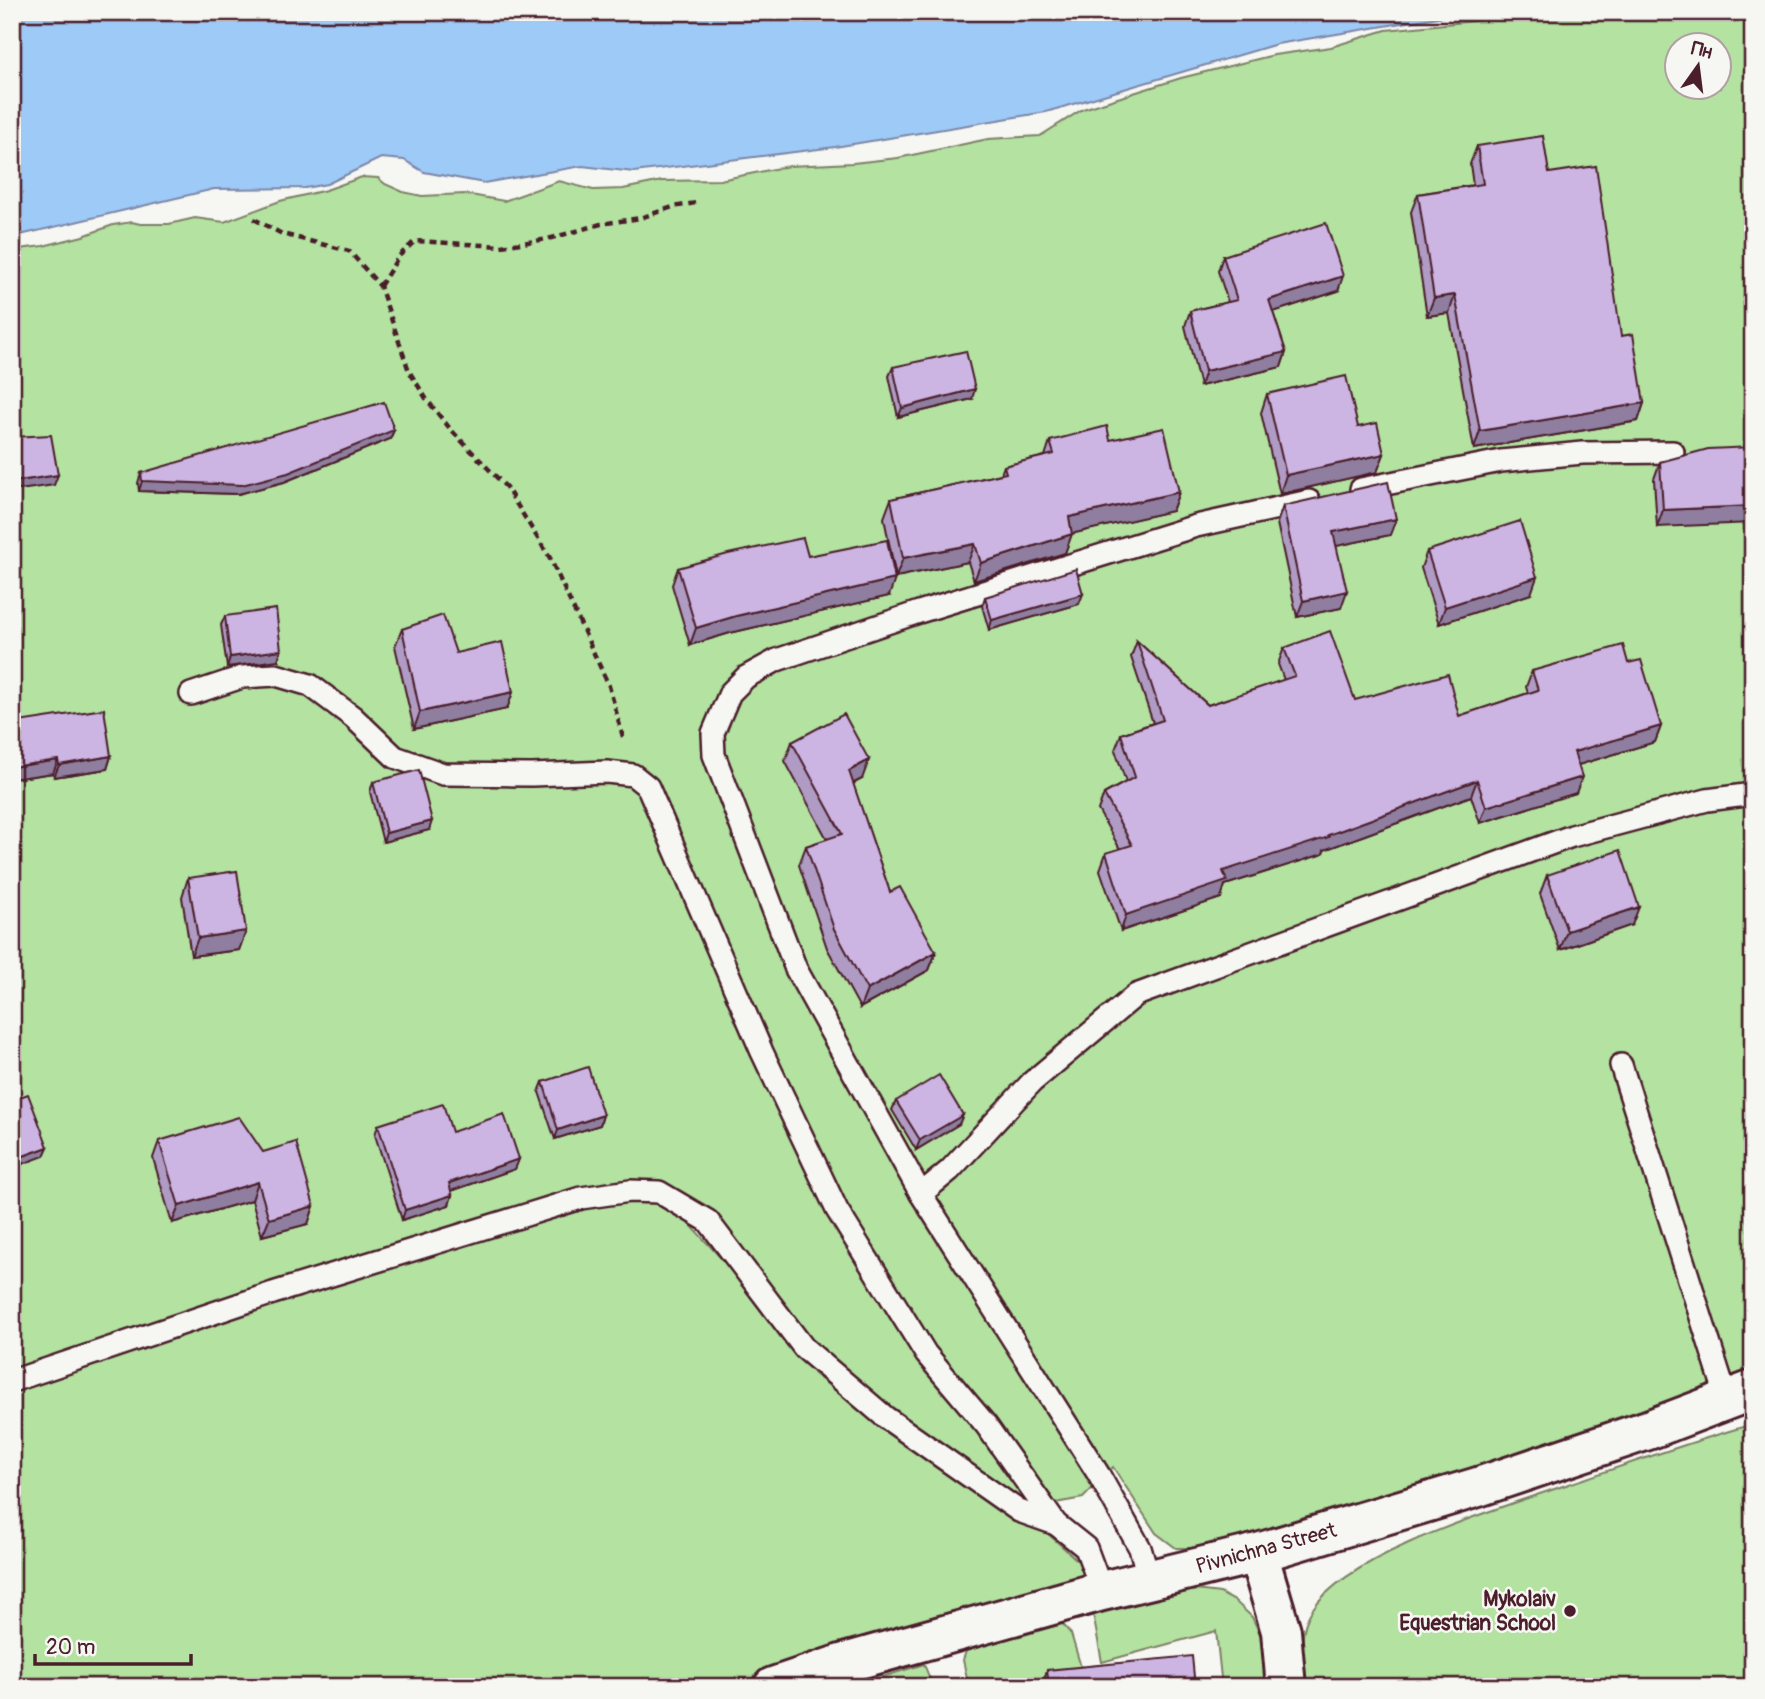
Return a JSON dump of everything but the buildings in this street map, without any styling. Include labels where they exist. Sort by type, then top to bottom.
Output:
[{"type":"street","name":"Pivnichna Street","points":[[773,1687],[841,1664],[1102,1591],[1258,1553],[1478,1487],[1648,1430],[1740,1395]]},
{"type":"street","points":[[1258,1553],[1281,1631],[1286,1687]]},
{"type":"lane","points":[[1149,1579],[1140,1548],[1099,1475],[921,1194],[796,969],[714,755],[713,733],[730,693],[746,677],[777,660],[919,612],[1196,526],[1501,461],[1582,453],[1673,452]]},
{"type":"lane","points":[[191,694],[242,677],[276,675],[310,685],[353,717],[395,757],[443,774],[607,772],[633,775],[648,787],[762,1052],[837,1210],[926,1354],[986,1425],[1056,1524],[1086,1548],[1102,1591]]},
{"type":"lane","points":[[921,1194],[950,1170],[1032,1082],[1136,995],[1572,836],[1707,800],[1753,794]]},
{"type":"lane","points":[[1621,1065],[1740,1395]]},
{"type":"lane","points":[[12,1381],[273,1293],[581,1198],[630,1191],[659,1192],[708,1221],[804,1348],[885,1417],[1019,1511],[1056,1524]]},
{"type":"path","points":[[380,286],[399,256],[415,241],[501,246],[548,239],[601,224],[640,218],[673,206],[696,203]]},
{"type":"path","points":[[254,219],[282,234],[349,251],[380,286],[409,371],[421,391],[452,431],[506,487],[550,558],[609,686],[633,775]]},
{"type":"path","points":[[1484,1687],[1497,1683],[1548,1681],[1569,1687]]},
{"type":"green space","points":[[1519,12],[1753,12],[1753,1372],[1358,1506],[1212,1548],[1176,1548],[1156,1533],[1113,1467],[1083,1498],[1028,1508],[888,1406],[811,1339],[710,1213],[682,1192],[663,1186],[630,1182],[12,1372],[12,250],[43,246],[132,222],[169,224],[195,218],[224,222],[280,201],[326,190],[362,177],[378,178],[403,192],[422,196],[465,194],[504,201],[559,181],[593,190],[623,189],[662,181],[720,180],[789,166],[898,158],[988,139],[1040,136],[1083,109],[1181,78],[1274,55],[1331,47],[1386,30],[1484,20]]},
{"type":"green space","points":[[631,1200],[652,1202],[689,1223],[738,1277],[814,1374],[1013,1516],[1046,1532],[1085,1567],[1086,1577],[725,1687],[12,1687],[12,1391],[74,1365],[592,1205]]},
{"type":"green space","name":"Mykolaiv Equestrian School","points":[[1753,1424],[1753,1687],[1305,1687],[1302,1647],[1307,1619],[1331,1589],[1358,1569],[1428,1534],[1467,1519],[1659,1453]]},
{"type":"green space","points":[[1195,1590],[1220,1593],[1235,1601],[1252,1617],[1264,1642],[1268,1687],[1222,1687],[1216,1631],[1102,1662],[1093,1614],[1170,1592]]},
{"type":"green space","points":[[1062,1623],[1071,1634],[1081,1667],[1015,1687],[969,1687],[963,1660],[966,1651]]},
{"type":"green space","points":[[924,1664],[933,1687],[850,1687]]},
{"type":"water","points":[[12,12],[1468,12],[1277,44],[1046,112],[835,147],[634,172],[582,166],[484,183],[424,172],[404,160],[381,158],[327,184],[305,188],[214,189],[12,237]]},
{"type":"place","name":"Mykolaiv Equestrian School","points":[[1570,1611]]}]
